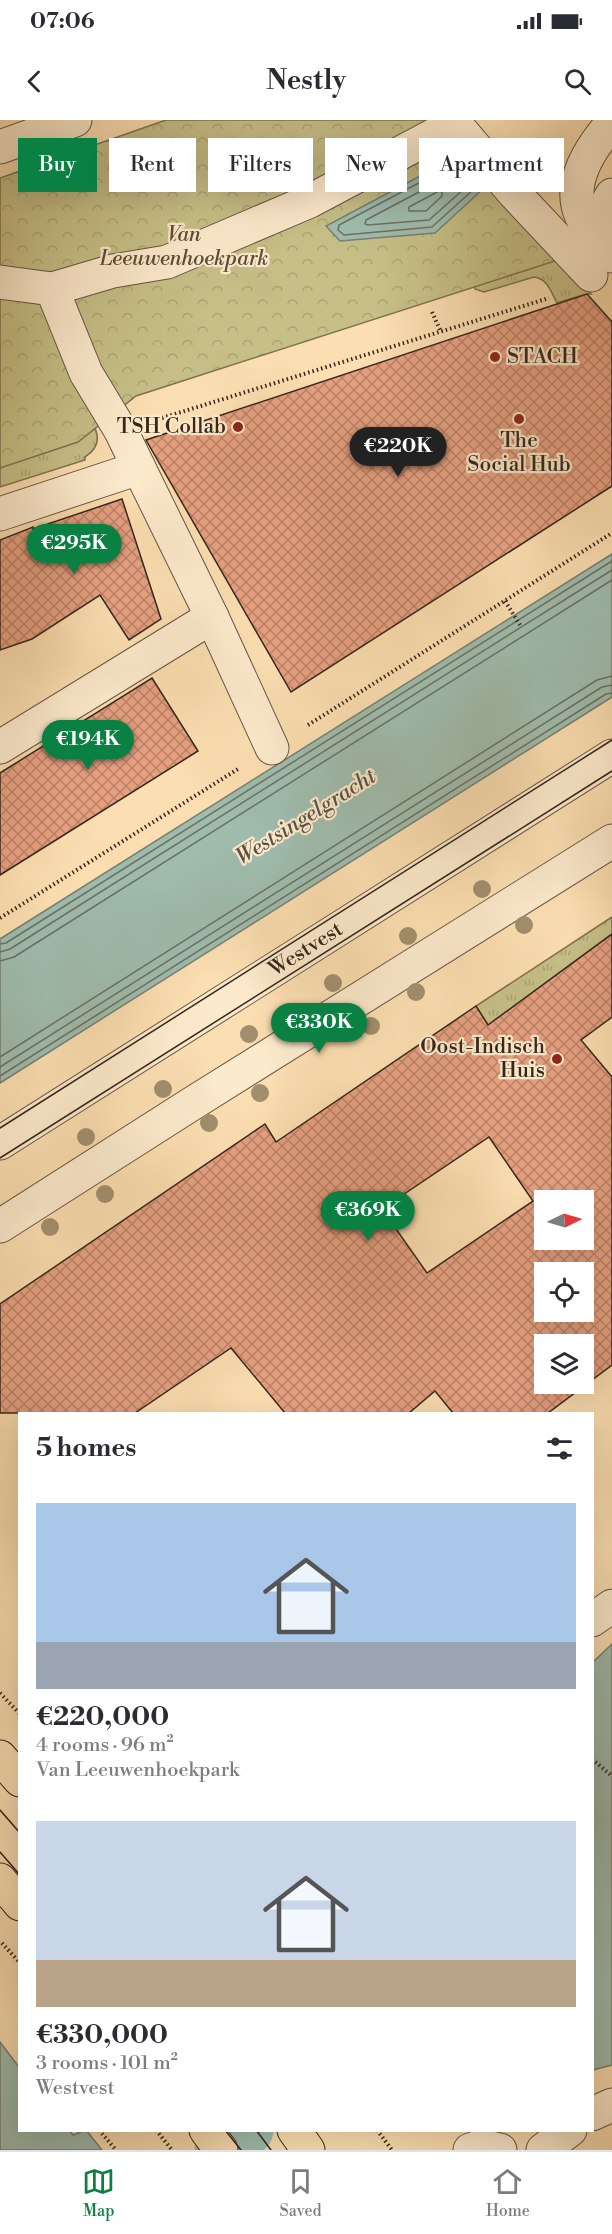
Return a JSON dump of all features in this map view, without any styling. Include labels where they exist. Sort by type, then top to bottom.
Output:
[{"type":"main road","points":[[0,1757],[18,1778]]},
{"type":"main road","points":[[0,1880],[18,1902]]},
{"type":"main road","points":[[208,2132],[221,2150]]},
{"type":"street","points":[[0,147],[75,120]]},
{"type":"street","points":[[0,282],[52,289],[113,271],[167,262],[310,201],[454,122],[514,193],[602,259]]},
{"type":"street","points":[[602,259],[581,216],[577,196],[580,175],[587,157],[597,140],[612,123]]},
{"type":"street","points":[[602,259],[604,209],[612,195]]},
{"type":"street","points":[[52,289],[86,373],[121,431],[212,617],[272,748]]},
{"type":"street","points":[[0,513],[139,468]]},
{"type":"street","points":[[0,747],[212,617]]},
{"type":"street","name":"Westvest","points":[[0,1143],[612,756]]},
{"type":"street","points":[[0,1226],[193,1102],[612,841]]},
{"type":"street","points":[[594,1618],[612,1605]]},
{"type":"street","points":[[470,2150],[482,2145],[500,2150]]},
{"type":"path","points":[[121,431],[549,298]]},
{"type":"path","points":[[432,312],[441,332]]},
{"type":"path","points":[[505,601],[520,625]]},
{"type":"path","points":[[0,1693],[18,1712]]},
{"type":"path","points":[[594,1761],[612,1776]]},
{"type":"path","points":[[0,1940],[18,1961]]},
{"type":"path","points":[[101,2132],[116,2150]]},
{"type":"path","points":[[158,2132],[172,2150]]},
{"type":"path","points":[[378,2132],[392,2150]]},
{"type":"green space","name":"Van Leeuwenhoekpark","points":[[166,120],[431,120],[447,138],[419,138],[419,192],[496,192],[558,260],[136,396],[78,442],[0,468],[0,178],[18,172],[18,192],[97,192],[97,144],[109,140],[109,192],[196,192],[196,138],[114,138]]},
{"type":"green space","points":[[506,204],[591,294],[557,303],[546,283],[534,277],[484,292],[475,289],[474,284]]},
{"type":"green space","points":[[0,359],[92,423],[97,433],[97,442],[85,460],[0,487]]},
{"type":"green space","points":[[612,917],[612,934],[488,1025],[476,1006]]},
{"type":"water","points":[[419,177],[419,192],[480,192],[435,233],[340,241],[326,226],[390,192],[407,192],[407,183]]},
{"type":"water","name":"Westsingelgracht","points":[[612,554],[612,697],[0,1083],[0,939]]},
{"type":"water","points":[[612,1644],[612,2065],[594,2070],[594,1661]]},
{"type":"water","points":[[0,2042],[18,2066],[18,2132],[71,2132],[73,2135],[88,2132],[102,2150],[0,2150]]},
{"type":"pier","points":[[594,2112],[612,2131],[612,2141],[598,2150],[581,2150],[563,2132],[594,2132]]},
{"type":"building","points":[[587,294],[612,322],[612,486],[291,692],[146,440]]},
{"type":"building","points":[[122,499],[161,619],[129,640],[100,595],[32,639],[0,650],[0,540],[33,527],[33,529]]},
{"type":"building","points":[[152,678],[198,751],[0,875],[0,773]]},
{"type":"building","points":[[612,934],[612,1017],[581,1040],[612,1077],[612,1365],[594,1378],[594,1334],[534,1334],[534,1394],[573,1394],[549,1412],[452,1412],[435,1391],[410,1412],[284,1412],[231,1348],[136,1412],[0,1413],[0,1304],[265,1124],[276,1142],[476,1006],[488,1025]],"holes":[[[489,1137],[533,1201],[427,1273],[382,1209]]]},
{"type":"waterway","points":[[220,2150],[245,2132]]},
{"type":"tram line","points":[[0,1128],[612,740]]},
{"type":"tram line","points":[[0,1158],[612,771]]},
{"type":"tram line","points":[[0,1810],[18,1831]]},
{"type":"tram line","points":[[0,1852],[18,1873]]},
{"type":"tram line","points":[[227,2132],[241,2150]]},
{"type":"tram line","points":[[258,2132],[271,2150]]},
{"type":"place","name":"STACH","points":[[495,357]]},
{"type":"place","name":"The Social Hub","points":[[519,419]]},
{"type":"place","name":"TSH Collab","points":[[238,427]]},
{"type":"place","name":"Oost-Indisch Huis","points":[[557,1059]]}]
